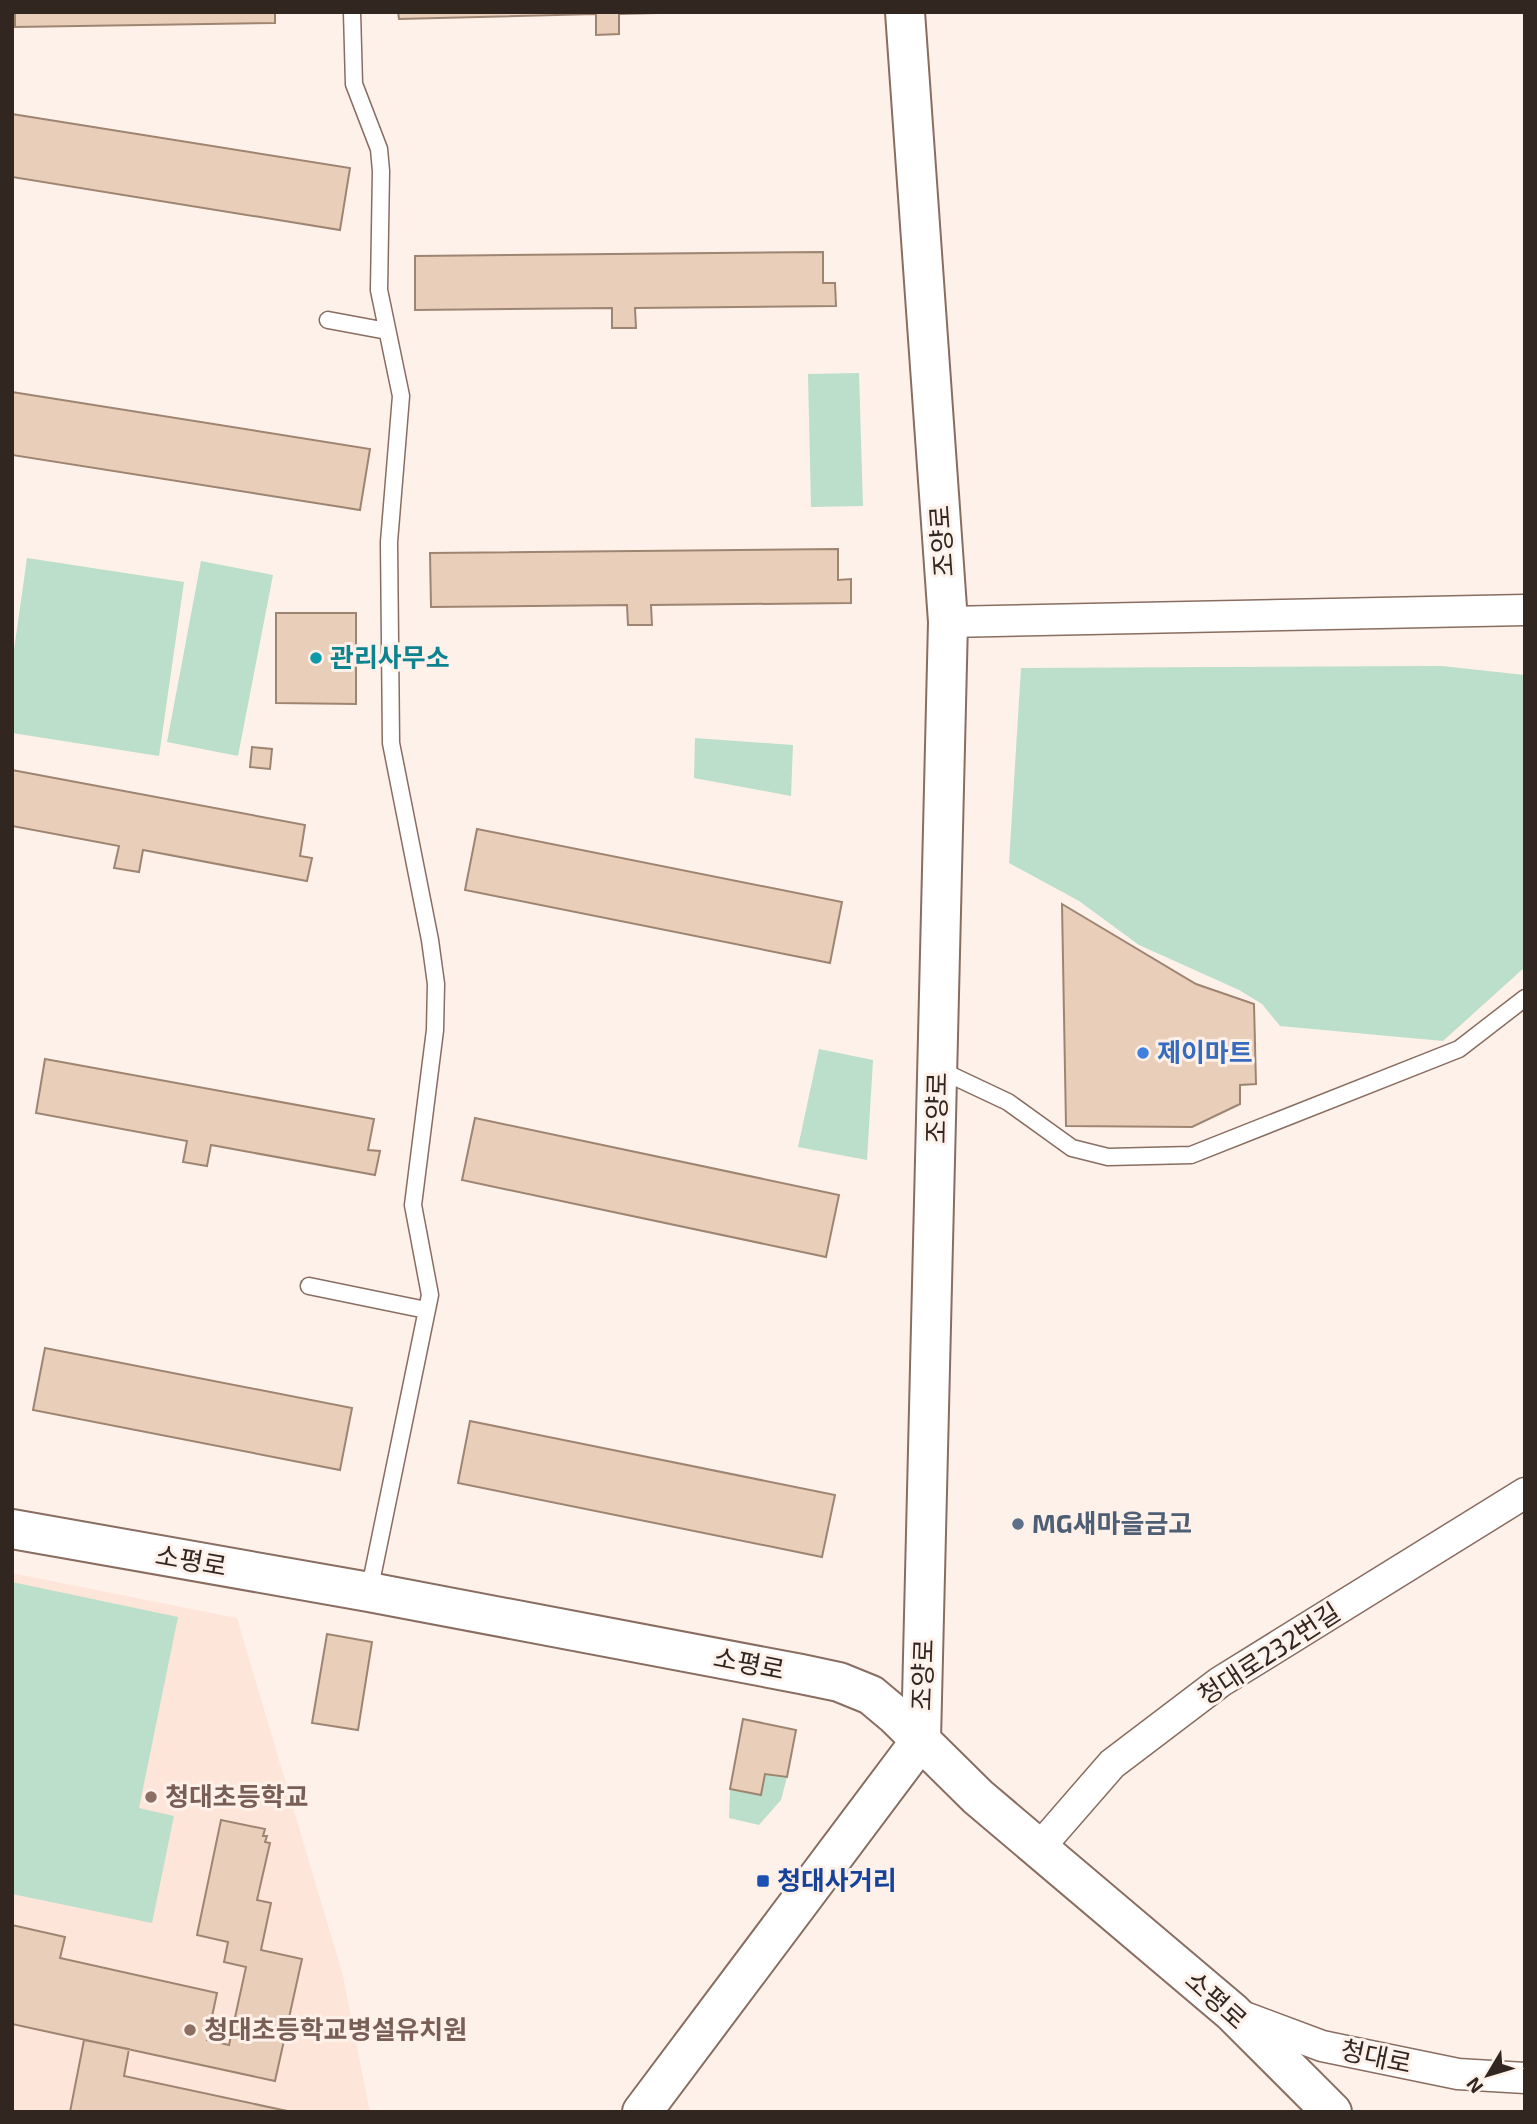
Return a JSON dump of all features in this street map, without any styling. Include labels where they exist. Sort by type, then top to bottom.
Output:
[{"type":"street","name":"조양로","points":[[642,2112],[921,1740],[948,622],[905,12]]},
{"type":"street","points":[[948,622],[1525,610]]},
{"type":"street","name":"청대로232번길","points":[[1039,1848],[1112,1764],[1220,1682],[1525,1493]]},
{"type":"street","name":"소평로","points":[[12,1529],[369,1592],[839,1682],[871,1695],[978,1797],[1232,2012],[1332,2112]]},
{"type":"street","name":"청대로","points":[[1232,2012],[1322,2046],[1458,2074],[1525,2078]]},
{"type":"lane","points":[[352,12],[354,84],[375,128],[379,149],[379,290],[401,396],[388,542],[391,743],[430,940],[436,984],[435,1030],[413,1205],[430,1295],[369,1592]]},
{"type":"lane","points":[[328,320],[387,331]]},
{"type":"lane","points":[[938,1069],[1008,1102],[1072,1148],[1108,1157],[1191,1155],[1459,1049],[1525,998]]},
{"type":"lane","points":[[309,1286],[426,1310]]},
{"type":"shaded area","name":"청대초등학교","points":[[12,1573],[237,1618],[343,1976],[370,2112],[12,2112]]},
{"type":"green space","points":[[859,373],[863,506],[811,507],[808,374]]},
{"type":"green space","points":[[27,558],[184,582],[159,756],[12,733],[12,664]]},
{"type":"green space","points":[[201,561],[273,575],[238,756],[167,742]]},
{"type":"green space","points":[[1442,666],[1525,675],[1525,967],[1443,1041],[1280,1026],[1262,1004],[1239,990],[1139,945],[1079,901],[1009,863],[1021,668]]},
{"type":"green space","points":[[695,738],[793,745],[791,796],[694,778]]},
{"type":"green space","points":[[819,1049],[873,1060],[867,1160],[798,1147]]},
{"type":"green space","points":[[12,1582],[178,1617],[139,1808],[174,1816],[152,1923],[12,1894]]},
{"type":"green space","points":[[765,1774],[787,1777],[781,1800],[759,1825],[729,1818],[730,1789],[761,1795]]},
{"type":"building","points":[[15,12],[275,12],[275,23],[15,27]]},
{"type":"building","points":[[398,12],[697,12],[619,14],[619,34],[596,35],[596,14],[399,19]]},
{"type":"building","points":[[12,114],[350,168],[340,230],[12,177]]},
{"type":"building","points":[[823,252],[823,283],[835,283],[836,306],[635,308],[636,328],[612,328],[612,308],[415,310],[415,256]]},
{"type":"building","points":[[12,392],[370,449],[360,510],[12,455]]},
{"type":"building","points":[[838,549],[838,580],[851,579],[851,603],[651,605],[652,625],[628,625],[627,605],[431,607],[430,553]]},
{"type":"building","name":"관리사무소","points":[[276,613],[356,613],[356,704],[276,703]]},
{"type":"building","points":[[252,747],[272,749],[270,769],[250,767]]},
{"type":"building","points":[[12,770],[305,825],[300,856],[312,858],[307,881],[143,850],[139,872],[114,868],[119,846],[12,826]]},
{"type":"building","points":[[477,829],[842,902],[830,963],[465,890]]},
{"type":"building","points":[[1062,904],[1196,984],[1254,1004],[1256,1084],[1240,1085],[1240,1104],[1192,1127],[1066,1126]]},
{"type":"building","points":[[45,1059],[374,1119],[368,1150],[380,1151],[375,1175],[211,1145],[207,1166],[183,1162],[187,1141],[36,1113]]},
{"type":"building","points":[[475,1118],[839,1195],[826,1257],[462,1180]]},
{"type":"building","points":[[45,1348],[352,1408],[340,1470],[33,1410]]},
{"type":"building","points":[[470,1421],[835,1495],[822,1557],[458,1483]]},
{"type":"building","points":[[327,1634],[372,1642],[358,1730],[312,1723]]},
{"type":"building","points":[[743,1719],[796,1730],[787,1777],[765,1774],[761,1795],[730,1789]]},
{"type":"building","points":[[221,1820],[265,1829],[265,1842],[270,1843],[257,1900],[271,1903],[261,1950],[302,1959],[275,2081],[12,2024],[12,1925],[65,1937],[60,1958],[217,1993],[207,2040],[229,2045],[246,1967],[224,1962],[228,1942],[197,1935]]},
{"type":"building","points":[[84,2040],[129,2049],[124,2076],[292,2112],[70,2112]]},
{"type":"place","name":"관리사무소","points":[[316,658]]},
{"type":"place","name":"제이마트","points":[[1143,1053]]},
{"type":"place","name":"MG새마을금고","points":[[1018,1524]]},
{"type":"place","name":"청대초등학교","points":[[151,1797]]},
{"type":"place","name":"청대사거리","points":[[763,1881]]},
{"type":"place","name":"청대초등학교병설유치원","points":[[190,2030]]}]
